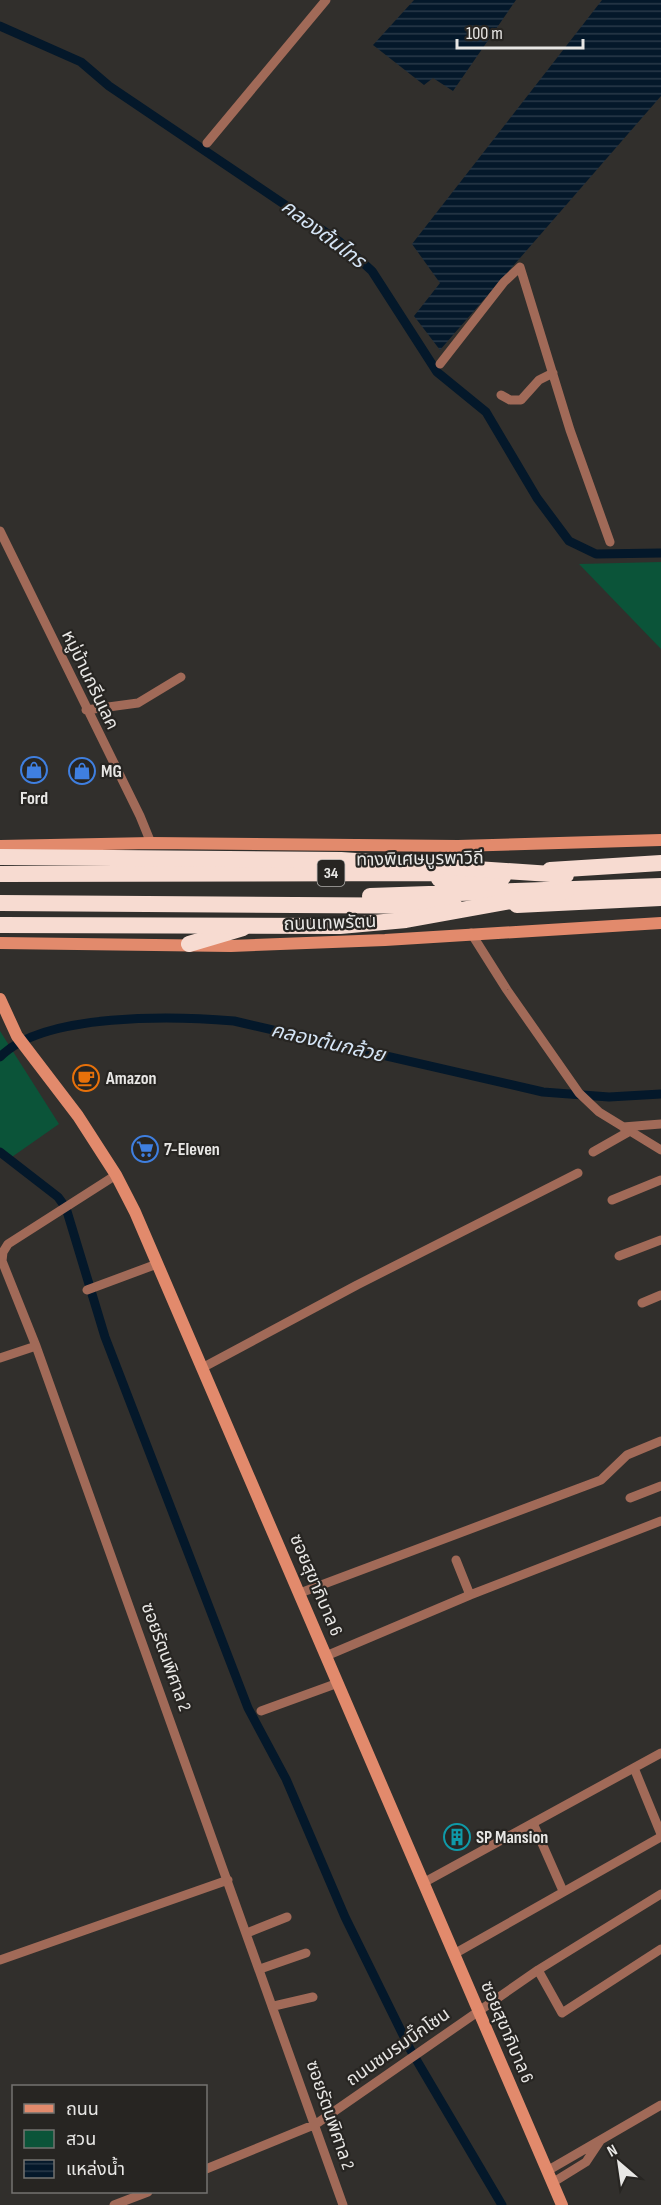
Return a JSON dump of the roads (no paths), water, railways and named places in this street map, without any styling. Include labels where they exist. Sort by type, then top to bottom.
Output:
[{"type":"highway","points":[[0,856],[341,860],[566,883]]},
{"type":"highway","name":"34","points":[[0,876],[264,872],[418,874],[661,863]]},
{"type":"highway","name":"ทางพิเศษบูรพาวิถี","points":[[0,896],[322,896],[566,883],[661,869]]},
{"type":"highway","name":"ทางพิเศษบูรพาวิถี","points":[[0,876],[442,879],[661,886]]},
{"type":"highway","points":[[0,925],[340,927],[406,920],[566,883]]},
{"type":"highway","name":"ถนนเทพรัตน","points":[[0,903],[313,907],[500,906],[661,898]]},
{"type":"highway","points":[[189,944],[313,907]]},
{"type":"street","points":[[207,143],[326,0]]},
{"type":"street","points":[[440,364],[504,282],[520,267],[610,542]]},
{"type":"street","points":[[501,395],[510,400],[522,400],[539,381],[553,373]]},
{"type":"street","name":"หมู่บ้านกรีนเลค","points":[[0,531],[140,816],[151,843]]},
{"type":"street","points":[[86,710],[138,703],[181,676]]},
{"type":"street","name":"34","points":[[0,846],[151,843],[447,846],[661,840]]},
{"type":"street","name":"ถนนเทพรัตน","points":[[0,943],[189,944],[385,940],[661,923]]},
{"type":"street","points":[[471,933],[507,990],[579,1093],[588,1103],[661,1150]]},
{"type":"street","name":"ซอยสุขาภิบาล 6","points":[[0,999],[17,1036],[78,1116],[116,1175],[158,1264],[562,2205]]},
{"type":"street","points":[[593,1152],[627,1129],[661,1124]]},
{"type":"street","points":[[202,1368],[357,1285],[578,1173]]},
{"type":"street","name":"ซอยรัตนพิศาล 2","points":[[116,1175],[70,1202],[57,1214],[8,1244],[3,1252],[2,1261],[36,1346],[274,2006],[343,2205]]},
{"type":"street","points":[[612,1200],[661,1180]]},
{"type":"street","points":[[619,1256],[661,1239]]},
{"type":"street","points":[[87,1290],[158,1264]]},
{"type":"street","points":[[642,1303],[661,1295]]},
{"type":"street","points":[[0,1358],[36,1346]]},
{"type":"street","points":[[300,1593],[601,1480],[627,1455],[661,1441]]},
{"type":"street","points":[[630,1498],[661,1486]]},
{"type":"street","points":[[326,1656],[470,1595],[661,1521]]},
{"type":"street","points":[[456,1560],[470,1595]]},
{"type":"street","points":[[261,1711],[338,1683]]},
{"type":"street","points":[[423,1883],[661,1754]]},
{"type":"street","points":[[454,1954],[659,1838],[661,1834],[657,1809],[634,1768]]},
{"type":"street","points":[[533,1822],[563,1891]]},
{"type":"street","points":[[0,1960],[228,1880]]},
{"type":"street","name":"ถนนชมรมบิ๊กโซน","points":[[207,2169],[316,2124],[538,1970],[661,1894]]},
{"type":"street","points":[[247,1933],[287,1917]]},
{"type":"street","points":[[538,1970],[562,2013],[661,1949]]},
{"type":"street","points":[[260,1968],[306,1953]]},
{"type":"street","points":[[274,2006],[313,1997]]},
{"type":"street","points":[[550,2177],[602,2139],[661,2105]]},
{"type":"street","points":[[114,2205],[145,2193]]},
{"type":"water","points":[[414,0],[516,0],[453,91],[433,78],[424,85],[373,45]]},
{"type":"water","points":[[602,0],[661,0],[661,96],[440,350],[414,316],[440,283],[412,244]]},
{"type":"waterway","name":"คลองต้นไทร","points":[[0,26],[81,62],[109,86],[340,242],[372,271],[437,372],[486,412],[537,498],[569,541],[596,554],[661,553]]},
{"type":"waterway","name":"คลองต้นกล้วย","points":[[0,1057],[20,1042],[47,1032],[78,1025],[146,1018],[209,1019],[234,1021],[543,1092],[609,1097],[661,1094]]},
{"type":"waterway","points":[[0,1152],[58,1197],[66,1208],[105,1337],[248,1708],[286,1779],[345,1917],[410,2049],[502,2205]]},
{"type":"place","name":"Ford","points":[[34,770]]},
{"type":"place","name":"MG","points":[[82,771]]},
{"type":"place","name":"Amazon","points":[[86,1078]]},
{"type":"place","name":"7-Eleven","points":[[145,1149]]},
{"type":"place","name":"SP Mansion","points":[[457,1837]]}]
